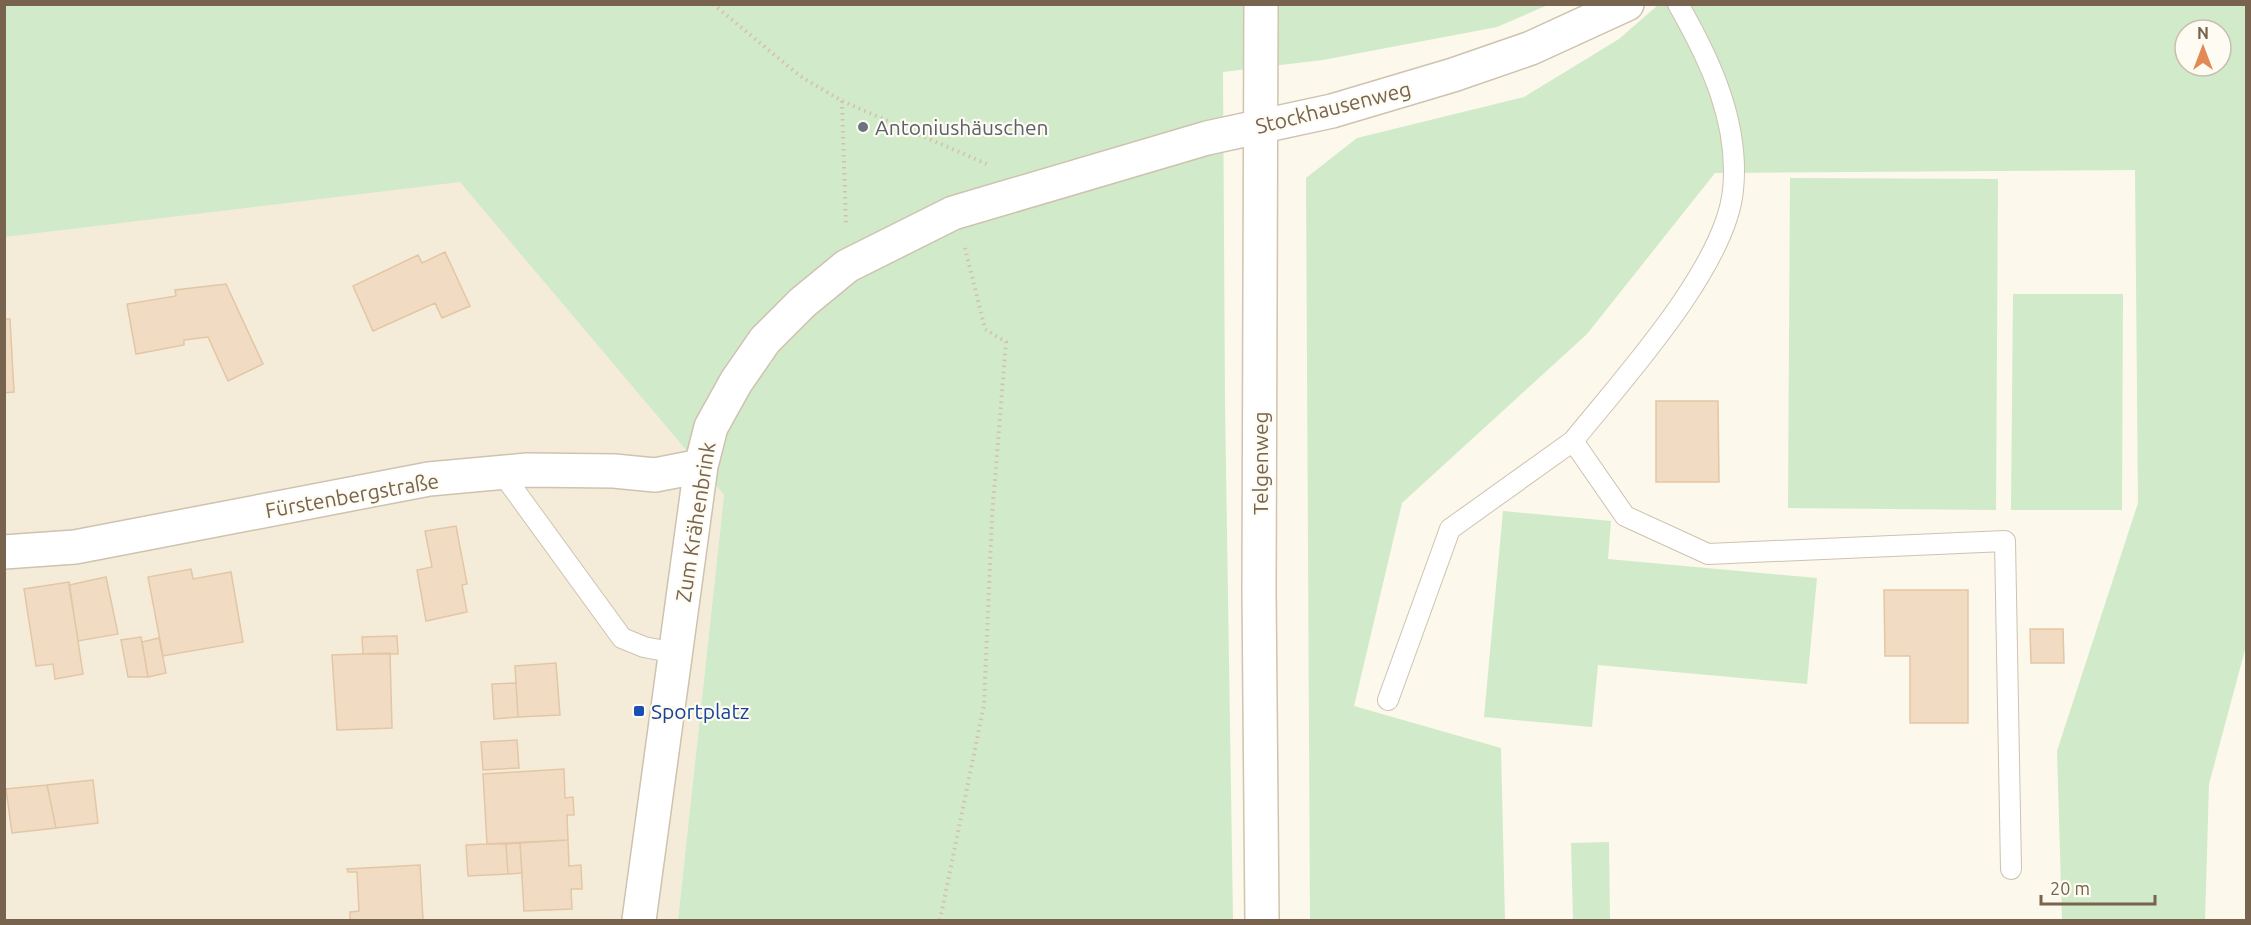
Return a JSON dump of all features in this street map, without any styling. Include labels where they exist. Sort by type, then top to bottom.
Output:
[{"type":"street","name":"Telgenweg","points":[[1261,4],[1259,591],[1262,921]]},
{"type":"street","name":"Stockhausenweg","points":[[1032,188],[1207,138],[1332,111],[1453,75],[1531,48],[1627,4]]},
{"type":"street","name":"Zum Krähenbrink","points":[[639,921],[701,466],[711,427],[736,382],[765,339],[802,303],[847,266],[953,213],[1032,188]]},
{"type":"street","name":"Fürstenbergstraße","points":[[4,552],[75,547],[429,479],[527,470],[614,471],[655,475],[701,466]]},
{"type":"lane","points":[[1388,700],[1450,529],[1573,441],[1659,336],[1717,246],[1733,190],[1731,138],[1720,90],[1698,40],[1678,4]]},
{"type":"lane","points":[[1573,441],[1624,516],[1708,554],[2005,541],[2011,869]]},
{"type":"lane","points":[[502,473],[622,638],[644,647],[675,653]]},
{"type":"path","points":[[713,4],[800,76],[842,101],[998,169],[1032,188]]},
{"type":"path","points":[[842,101],[847,266]]},
{"type":"path","points":[[940,921],[984,705],[992,517],[1006,342],[985,329],[978,306],[972,271],[953,213]]},
{"type":"shaded area","points":[[460,181],[724,495],[678,920],[5,920],[4,237]]},
{"type":"green space","points":[[4,5],[1548,5],[1497,27],[1323,60],[1223,72],[1225,403],[1233,920],[678,920],[724,495],[460,182],[5,237]]},
{"type":"green space","points":[[1658,5],[2246,5],[2246,646],[2209,784],[2205,920],[2062,920],[2057,751],[2138,503],[2135,170],[1715,173],[1587,334],[1402,503],[1354,706],[1501,748],[1505,920],[1310,920],[1306,178],[1357,138],[1524,97],[1619,39]]},
{"type":"green space","points":[[1790,178],[1998,179],[1996,510],[1788,508]]},
{"type":"green space","points":[[2013,294],[2123,294],[2122,510],[2011,510]]},
{"type":"green space","points":[[1503,511],[1611,521],[1608,559],[1817,578],[1807,684],[1598,665],[1592,727],[1484,717]]},
{"type":"green space","points":[[1609,842],[1610,920],[1573,920],[1571,843]]},
{"type":"building","points":[[445,252],[470,306],[442,318],[435,303],[373,331],[353,286],[418,255],[422,263]]},
{"type":"building","points":[[226,284],[263,364],[228,381],[208,337],[184,340],[184,345],[136,354],[127,304],[176,296],[175,290]]},
{"type":"building","points":[[4,319],[10,319],[14,392],[4,393]]},
{"type":"building","points":[[1656,401],[1718,401],[1719,482],[1656,482]]},
{"type":"building","points":[[456,526],[467,584],[462,585],[467,612],[426,621],[417,570],[432,567],[425,531]]},
{"type":"building","points":[[191,569],[193,579],[231,572],[243,642],[163,656],[148,577]]},
{"type":"building","points":[[106,577],[118,634],[78,641],[69,585]]},
{"type":"building","points":[[69,582],[83,674],[55,679],[53,664],[36,666],[24,589]]},
{"type":"building","points":[[1884,590],[1968,590],[1968,723],[1910,723],[1910,656],[1885,656]]},
{"type":"building","points":[[2030,629],[2063,629],[2064,663],[2031,663]]},
{"type":"building","points":[[397,636],[398,654],[363,654],[362,637]]},
{"type":"building","points":[[141,637],[148,677],[128,677],[121,640]]},
{"type":"building","points":[[159,638],[166,673],[148,677],[142,642]]},
{"type":"building","points":[[390,653],[392,728],[337,730],[332,655]]},
{"type":"building","points":[[556,663],[560,715],[518,717],[515,666]]},
{"type":"building","points":[[516,683],[518,717],[494,719],[492,684]]},
{"type":"building","points":[[517,740],[519,768],[483,770],[481,742]]},
{"type":"building","points":[[564,769],[565,798],[573,797],[574,815],[567,815],[568,840],[487,844],[483,774]]},
{"type":"building","points":[[93,780],[98,823],[56,828],[47,785]]},
{"type":"building","points":[[47,785],[56,828],[12,833],[6,789]]},
{"type":"building","points":[[568,840],[569,866],[581,865],[582,889],[571,889],[572,909],[524,911],[520,843]]},
{"type":"building","points":[[520,843],[522,873],[508,874],[506,844]]},
{"type":"building","points":[[506,844],[508,874],[468,876],[466,845]]},
{"type":"building","points":[[420,865],[423,920],[350,920],[350,912],[359,911],[357,872],[348,872],[347,869]]},
{"type":"place","name":"Antoniushäuschen","points":[[863,127]]},
{"type":"place","name":"Sportplatz","points":[[639,711]]}]
